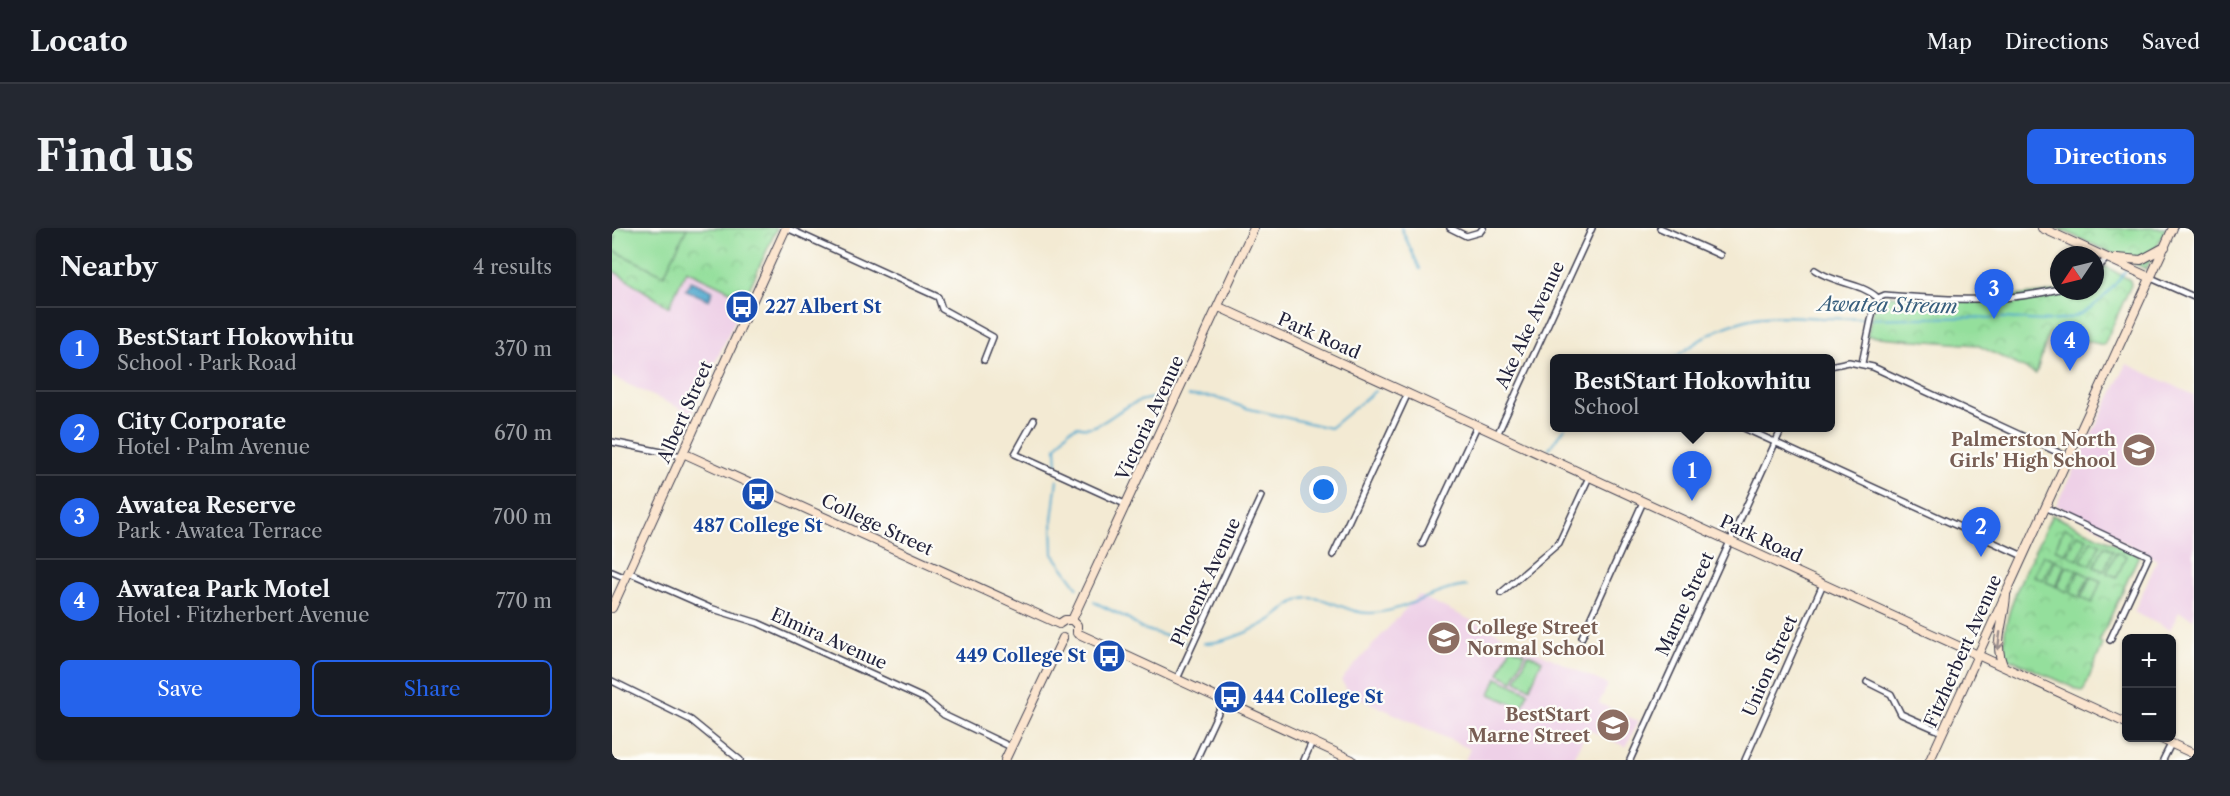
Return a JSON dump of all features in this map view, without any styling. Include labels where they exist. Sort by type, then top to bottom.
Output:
[{"type":"street","points":[[787,228],[938,297],[942,309],[993,337],[984,360]]},
{"type":"street","name":"Albert Street","points":[[612,608],[787,228]]},
{"type":"street","name":"Victoria Avenue","points":[[1072,620],[1254,228]]},
{"type":"street","points":[[1450,228],[1466,236],[1480,232],[1483,228]]},
{"type":"street","name":"Ake Ake Avenue","points":[[1497,435],[1592,228]]},
{"type":"street","points":[[1660,228],[1720,255]]},
{"type":"street","points":[[2042,228],[2194,297]]},
{"type":"street","name":"Fitzherbert Avenue","points":[[1930,760],[2173,228]]},
{"type":"street","points":[[2079,245],[2132,261],[2148,258],[2165,247]]},
{"type":"street","points":[[2104,262],[2108,258]]},
{"type":"street","points":[[1815,270],[1828,280],[1866,288],[1878,298]]},
{"type":"street","points":[[1862,363],[1874,306],[1878,298],[1885,295],[1967,301],[2050,291]]},
{"type":"street","name":"Park Road","points":[[1219,307],[2122,721]]},
{"type":"street","points":[[1835,365],[1849,362],[1862,363],[2068,457]]},
{"type":"street","points":[[1333,555],[1408,393]]},
{"type":"street","points":[[1034,420],[1015,453],[1127,505]]},
{"type":"street","points":[[1422,544],[1477,426]]},
{"type":"street","points":[[1753,432],[2023,556]]},
{"type":"street","name":"Marne Street","points":[[1630,760],[1780,432]]},
{"type":"street","points":[[612,442],[683,455]]},
{"type":"street","name":"College Street","points":[[683,455],[1059,624]]},
{"type":"street","points":[[1501,593],[1558,543],[1589,477]]},
{"type":"street","name":"Phoenix Avenue","points":[[1177,680],[1261,496]]},
{"type":"street","points":[[1582,637],[1643,502]]},
{"type":"street","points":[[2045,507],[2149,556],[2110,640]]},
{"type":"street","name":"Elmira Avenue","points":[[612,572],[627,575],[710,608],[758,623],[925,699],[944,715],[1011,747]]},
{"type":"street","name":"Union Street","points":[[1745,760],[1823,584]]},
{"type":"street","points":[[2004,667],[1998,656],[1998,644],[2005,614],[2006,591]]},
{"type":"street","points":[[1065,620],[1072,620],[1077,625],[1077,633],[1072,639],[1063,638],[1058,633],[1059,624],[1065,620]]},
{"type":"street","points":[[1077,633],[1352,760]]},
{"type":"street","points":[[1005,760],[1063,638]]},
{"type":"street","points":[[612,681],[691,720],[740,760]]},
{"type":"street","points":[[1867,682],[1891,694],[1901,714],[1942,732]]},
{"type":"street","points":[[1196,760],[1223,702]]},
{"type":"street","points":[[1304,760],[1312,742]]},
{"type":"street","points":[[2166,742],[2194,754]]},
{"type":"street","points":[[2163,760],[2171,744]]},
{"type":"shaded area","points":[[612,270],[669,307],[686,270],[745,298],[692,414],[612,377]]},
{"type":"shaded area","name":"Palmerston North Girls' High School","points":[[2127,364],[2194,395],[2194,619],[2179,612],[2170,630],[2134,612],[2157,560],[2056,505]]},
{"type":"shaded area","name":"College Street Normal School","points":[[1418,595],[1608,685],[1599,703],[1638,721],[1626,747],[1587,729],[1573,760],[1465,760],[1470,749],[1349,693],[1341,680]]},
{"type":"green space","points":[[612,228],[777,228],[745,298],[686,270],[669,307],[612,270]]},
{"type":"green space","points":[[612,228],[687,228],[664,275],[612,250],[616,237],[612,238]]},
{"type":"green space","points":[[2057,228],[2166,228],[2146,269],[2104,250],[2104,246],[2096,246]]},
{"type":"green space","points":[[2104,266],[2130,280],[2131,285],[2104,345],[2049,333],[2036,374],[1977,345],[1867,336],[1874,306],[1885,295],[1967,301],[2050,292],[2050,300],[2104,300]]},
{"type":"green space","points":[[2052,515],[2139,555],[2099,642],[2103,644],[2083,692],[2008,658],[2004,644],[2006,627],[2018,586]]},
{"type":"green space","points":[[2064,528],[2074,532],[2065,554],[2055,549]]},
{"type":"green space","points":[[2077,534],[2087,538],[2078,560],[2068,555]]},
{"type":"green space","points":[[2091,540],[2100,544],[2091,565],[2081,561]]},
{"type":"green space","points":[[2104,546],[2113,550],[2104,571],[2094,567]]},
{"type":"green space","points":[[2116,552],[2126,556],[2117,577],[2107,573]]},
{"type":"green space","points":[[2043,555],[2053,559],[2043,580],[2034,576]]},
{"type":"green space","points":[[2055,560],[2065,565],[2056,586],[2046,582]]},
{"type":"green space","points":[[2067,566],[2077,570],[2067,592],[2057,587]]},
{"type":"green space","points":[[2079,571],[2089,576],[2079,597],[2070,593]]},
{"type":"green space","points":[[2091,577],[2101,581],[2092,603],[2081,598]]},
{"type":"green space","points":[[1511,647],[1525,653],[1513,681],[1499,674]]},
{"type":"green space","points":[[1528,654],[1542,660],[1530,688],[1516,681]]},
{"type":"green space","points":[[1497,678],[1528,692],[1522,708],[1490,694]]},
{"type":"water","points":[[691,281],[713,291],[709,300],[686,290]]},
{"type":"waterway","points":[[1401,228],[1420,269]]},
{"type":"waterway","name":"Awatea Stream","points":[[1680,354],[1718,330],[1758,317],[2004,318],[2040,321],[2067,319],[2076,316],[2097,302],[2126,270]]},
{"type":"waterway","name":"Awatea Stream","points":[[1189,396],[1214,397],[1246,408],[1330,428],[1375,391]]},
{"type":"waterway","points":[[1057,467],[1056,447],[1069,430],[1078,426],[1098,425],[1132,404],[1165,396]]},
{"type":"waterway","name":"Awatea Stream","points":[[1549,448],[1562,432]]},
{"type":"waterway","name":"Awatea Stream","points":[[1057,479],[1052,520],[1053,554],[1078,588]]},
{"type":"waterway","name":"Awatea Stream","points":[[1204,643],[1222,641],[1255,628],[1293,603],[1308,598],[1316,598],[1362,613],[1370,613],[1395,609],[1443,591],[1467,586]]},
{"type":"waterway","name":"Awatea Stream","points":[[1094,602],[1129,619],[1140,628],[1185,642]]},
{"type":"place","name":"227 Albert St","points":[[742,307]]},
{"type":"place","name":"Awatea Reserve","points":[[1994,319]]},
{"type":"place","name":"Awatea Park Motel","points":[[2070,371]]},
{"type":"place","name":"Palmerston North Girls' High School","points":[[2139,450]]},
{"type":"place","name":"487 College St","points":[[758,494]]},
{"type":"place","name":"BestStart Hokowhitu","points":[[1692,501]]},
{"type":"place","name":"City Corporate","points":[[1981,557]]},
{"type":"place","name":"College Street Normal School","points":[[1444,638]]},
{"type":"place","name":"449 College St","points":[[1109,656]]},
{"type":"place","name":"444 College St","points":[[1230,697]]},
{"type":"place","name":"BestStart Marne Street","points":[[1613,725]]}]
